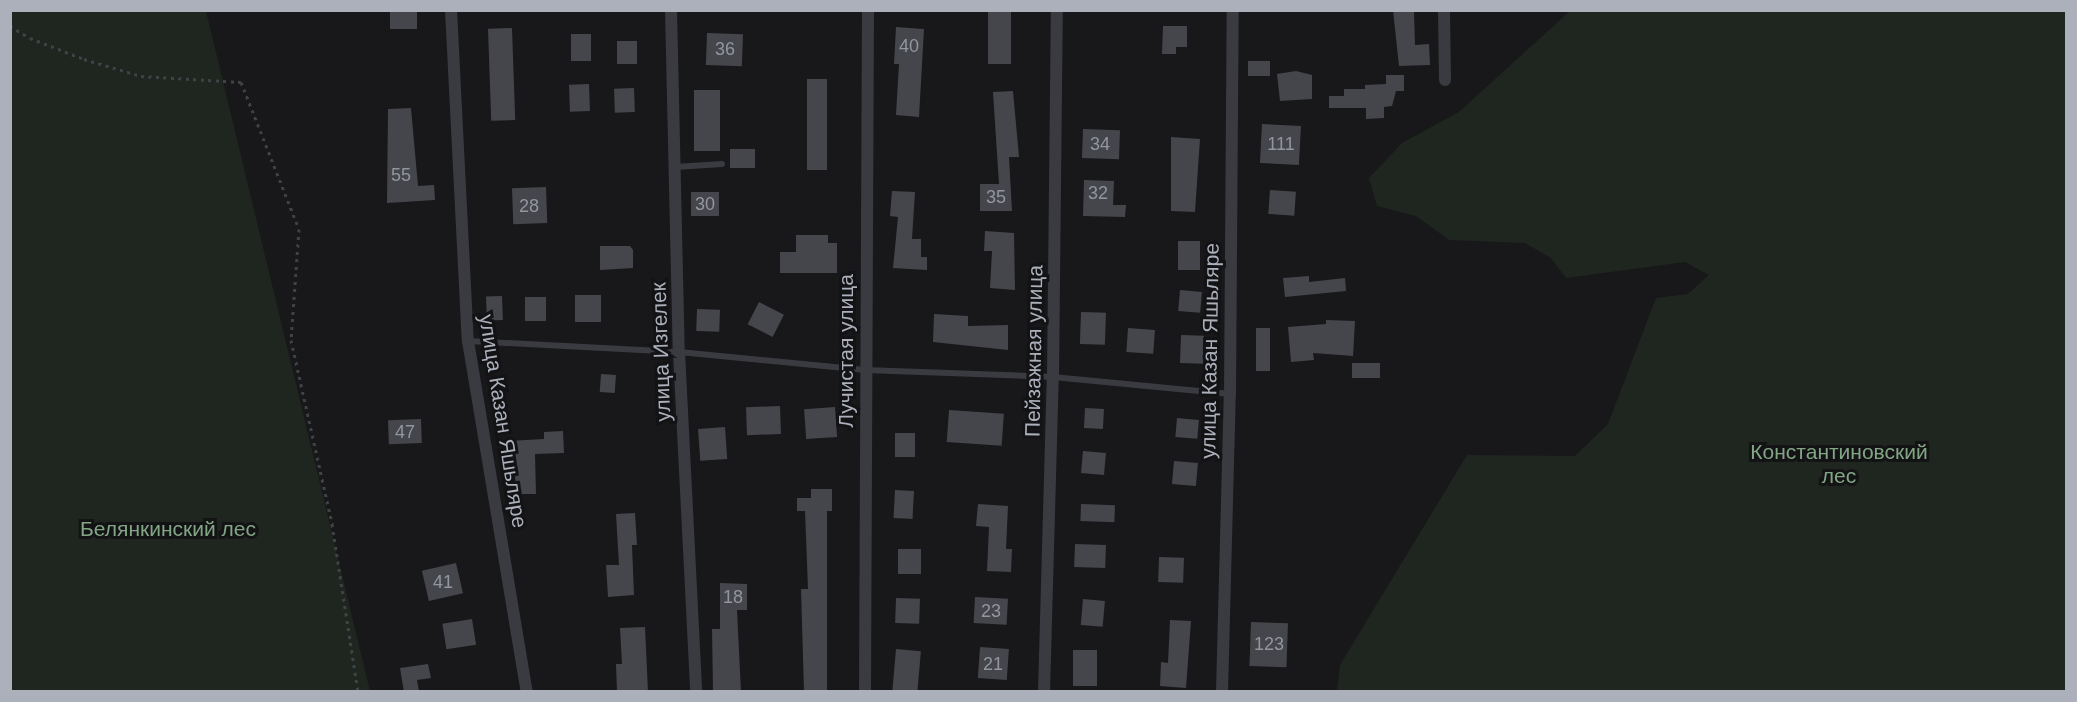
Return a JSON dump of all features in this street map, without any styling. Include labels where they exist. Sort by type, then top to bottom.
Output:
[{"type":"street","name":"улица Казан Яшьляре","points":[[451,10],[468,341],[527,692]]},
{"type":"street","name":"улица Изгелек","points":[[671,10],[679,352],[696,692]]},
{"type":"street","name":"Лучистая улица","points":[[865,692],[868,10]]},
{"type":"street","name":"Пейзажная улица","points":[[1044,692],[1053,377],[1057,10]]},
{"type":"street","name":"улица Казан Яшьляре","points":[[1222,692],[1230,394],[1233,10]]},
{"type":"street","points":[[1444,10],[1445,80]]},
{"type":"lane","points":[[675,167],[722,164]]},
{"type":"lane","points":[[468,341],[679,352],[865,370],[1053,377],[1230,394]]},
{"type":"path","points":[[10,26],[73,55],[141,76],[241,82],[299,228],[291,340],[332,524],[358,692]]},
{"type":"green space","name":"Белянкинский лес","points":[[10,11],[206,11],[370,691],[11,691]]},
{"type":"green space","name":"Константиновский лес","points":[[1570,11],[2066,11],[2066,691],[1337,691],[1340,665],[1467,455],[1575,456],[1608,424],[1656,298],[1688,294],[1709,275],[1685,262],[1566,278],[1551,258],[1525,243],[1449,240],[1416,216],[1377,206],[1369,178],[1402,143],[1459,112]]},
{"type":"building","points":[[390,10],[417,10],[417,29],[390,29]]},
{"type":"building","points":[[988,10],[1011,10],[1011,64],[988,64]]},
{"type":"building","points":[[1393,10],[1414,10],[1415,45],[1429,44],[1430,65],[1399,66]]},
{"type":"building","points":[[1163,26],[1187,26],[1187,47],[1176,47],[1176,54],[1162,54]]},
{"type":"building","points":[[896,27],[924,29],[919,117],[896,115],[899,64],[894,64]]},
{"type":"building","points":[[512,28],[515,120],[491,121],[488,29]]},
{"type":"building","points":[[707,33],[743,34],[742,66],[706,65]]},
{"type":"building","points":[[571,34],[591,34],[591,61],[571,61]]},
{"type":"building","points":[[617,41],[637,41],[637,64],[617,64]]},
{"type":"building","points":[[1248,61],[1270,61],[1270,76],[1248,76]]},
{"type":"building","points":[[1296,71],[1312,75],[1312,99],[1280,101],[1277,74]]},
{"type":"building","points":[[1386,75],[1404,75],[1404,91],[1396,91],[1392,106],[1384,107],[1384,118],[1366,119],[1366,108],[1329,108],[1329,96],[1344,96],[1344,89],[1365,89],[1365,85],[1386,84]]},
{"type":"building","points":[[807,79],[827,79],[827,170],[807,170]]},
{"type":"building","points":[[589,84],[590,111],[570,112],[569,85]]},
{"type":"building","points":[[634,88],[635,112],[615,113],[614,89]]},
{"type":"building","points":[[694,90],[720,90],[720,151],[694,151]]},
{"type":"building","points":[[1013,91],[1019,157],[1009,157],[1012,211],[980,211],[980,184],[999,184],[993,92]]},
{"type":"building","points":[[411,108],[418,186],[434,185],[435,200],[387,203],[388,109]]},
{"type":"building","points":[[1262,124],[1301,126],[1299,165],[1260,163]]},
{"type":"building","points":[[1083,129],[1120,130],[1119,159],[1082,158]]},
{"type":"building","points":[[1171,137],[1200,139],[1195,212],[1171,211]]},
{"type":"building","points":[[730,149],[755,149],[755,168],[730,168]]},
{"type":"building","points":[[1084,180],[1114,181],[1113,205],[1126,205],[1125,217],[1083,216]]},
{"type":"building","points":[[546,187],[547,223],[513,224],[512,188]]},
{"type":"building","points":[[1270,190],[1296,192],[1294,216],[1268,214]]},
{"type":"building","points":[[892,191],[915,192],[912,239],[921,239],[921,257],[927,257],[927,270],[893,268],[898,217],[890,216]]},
{"type":"building","points":[[691,192],[719,192],[719,216],[691,216]]},
{"type":"building","points":[[985,231],[1014,233],[1015,290],[990,288],[992,251],[984,251]]},
{"type":"building","points":[[796,235],[828,235],[828,243],[837,243],[837,273],[780,273],[780,252],[796,252]]},
{"type":"building","points":[[1178,241],[1200,241],[1200,270],[1178,270]]},
{"type":"building","points":[[600,246],[630,246],[633,250],[633,268],[600,270]]},
{"type":"building","points":[[1309,276],[1309,282],[1345,278],[1346,291],[1285,297],[1283,278]]},
{"type":"building","points":[[1180,290],[1202,292],[1200,313],[1178,311]]},
{"type":"building","points":[[575,295],[601,295],[601,322],[575,322]]},
{"type":"building","points":[[502,296],[503,320],[487,321],[486,297]]},
{"type":"building","points":[[525,297],[546,297],[546,321],[525,321]]},
{"type":"building","points":[[759,302],[784,315],[773,337],[748,324]]},
{"type":"building","points":[[697,309],[720,310],[719,332],[696,331]]},
{"type":"building","points":[[1081,312],[1106,313],[1105,345],[1080,344]]},
{"type":"building","points":[[934,314],[968,316],[968,326],[1008,325],[1008,350],[933,342]]},
{"type":"building","points":[[1326,320],[1355,321],[1353,356],[1313,353],[1314,360],[1291,362],[1288,327],[1326,324]]},
{"type":"building","points":[[1128,328],[1155,330],[1153,354],[1126,352]]},
{"type":"building","points":[[1256,328],[1270,328],[1270,371],[1256,371]]},
{"type":"building","points":[[1181,335],[1204,336],[1203,364],[1180,363]]},
{"type":"building","points":[[1352,363],[1380,363],[1380,378],[1352,378]]},
{"type":"building","points":[[601,374],[616,375],[615,393],[600,392]]},
{"type":"building","points":[[780,406],[781,434],[747,435],[746,407]]},
{"type":"building","points":[[835,407],[837,437],[806,439],[804,409]]},
{"type":"building","points":[[1085,408],[1104,409],[1103,429],[1084,428]]},
{"type":"building","points":[[949,410],[1004,414],[1002,446],[947,442]]},
{"type":"building","points":[[1177,418],[1199,420],[1197,439],[1175,437]]},
{"type":"building","points":[[421,419],[422,443],[389,444],[388,420]]},
{"type":"building","points":[[725,427],[727,459],[700,461],[698,429]]},
{"type":"building","points":[[563,431],[564,453],[535,454],[536,494],[516,494],[514,455],[509,455],[508,441],[544,439],[544,432]]},
{"type":"building","points":[[895,433],[915,433],[915,457],[895,457]]},
{"type":"building","points":[[1083,451],[1106,453],[1104,475],[1081,473]]},
{"type":"building","points":[[1174,461],[1198,463],[1196,486],[1172,484]]},
{"type":"building","points":[[811,489],[832,489],[832,511],[827,511],[827,692],[804,692],[801,589],[808,589],[805,511],[797,511],[797,498],[811,498]]},
{"type":"building","points":[[895,490],[914,491],[913,519],[894,518]]},
{"type":"building","points":[[978,504],[1008,506],[1006,549],[1012,549],[1011,572],[987,571],[989,527],[976,526]]},
{"type":"building","points":[[1081,504],[1115,505],[1114,522],[1080,521]]},
{"type":"building","points":[[635,513],[637,545],[632,545],[634,595],[608,597],[606,565],[619,565],[616,514]]},
{"type":"building","points":[[1075,544],[1106,545],[1105,568],[1074,567]]},
{"type":"building","points":[[898,549],[921,549],[921,574],[898,574]]},
{"type":"building","points":[[1159,557],[1184,558],[1183,583],[1158,582]]},
{"type":"building","points":[[456,563],[463,593],[429,601],[422,571]]},
{"type":"building","points":[[720,583],[747,584],[747,610],[737,610],[741,692],[713,692],[712,629],[720,629]]},
{"type":"building","points":[[975,597],[1008,599],[1007,625],[974,623]]},
{"type":"building","points":[[896,598],[920,599],[919,624],[895,623]]},
{"type":"building","points":[[1083,599],[1105,601],[1103,627],[1081,625]]},
{"type":"building","points":[[472,619],[476,645],[446,649],[442,624]]},
{"type":"building","points":[[1170,620],[1191,621],[1186,688],[1160,686],[1161,662],[1168,663]]},
{"type":"building","points":[[1251,622],[1288,623],[1286,667],[1249,666]]},
{"type":"building","points":[[645,627],[648,692],[617,692],[616,664],[622,664],[620,628]]},
{"type":"building","points":[[980,647],[1009,649],[1007,680],[978,678]]},
{"type":"building","points":[[896,649],[921,651],[917,692],[892,692]]},
{"type":"building","points":[[1073,650],[1097,650],[1097,686],[1073,686]]},
{"type":"building","points":[[428,664],[431,678],[417,680],[419,692],[404,692],[400,668]]}]
